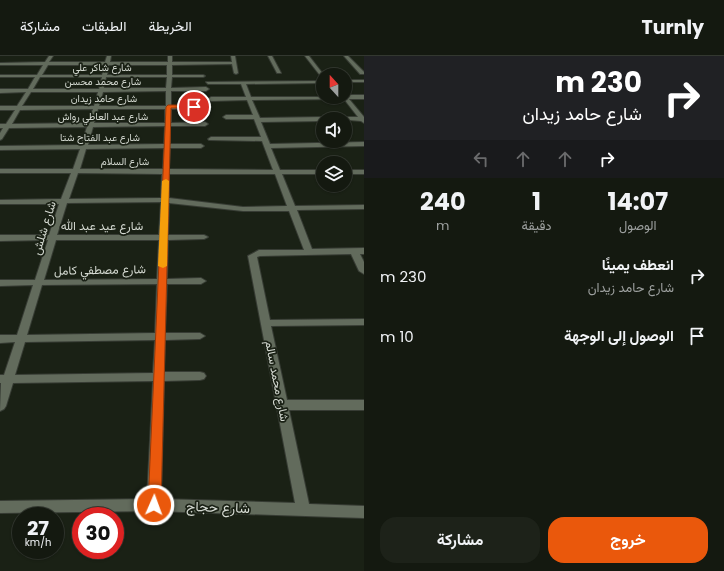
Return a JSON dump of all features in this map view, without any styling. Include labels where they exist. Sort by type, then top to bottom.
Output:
[{"type":"street","points":[[0,138],[51,56]]},
{"type":"street","points":[[233,56],[236,74]]},
{"type":"street","points":[[270,56],[279,72]]},
{"type":"street","points":[[308,56],[317,68]]},
{"type":"street","points":[[346,56],[362,73]]},
{"type":"street","points":[[0,64],[46,64],[108,60],[170,60],[235,63]]},
{"type":"street","name":"شارع شلش","points":[[0,406],[4,379],[22,339],[64,201],[84,147],[101,90],[108,60]]},
{"type":"street","points":[[154,505],[170,60]]},
{"type":"street","name":"شارع شاكر علي","points":[[0,76],[203,76]]},
{"type":"street","points":[[352,81],[364,81]]},
{"type":"street","points":[[208,83],[316,82]]},
{"type":"street","points":[[243,83],[308,252],[364,251]]},
{"type":"street","name":"شارع محمد محسن","points":[[0,91],[206,89]]},
{"type":"street","points":[[211,99],[316,97]]},
{"type":"street","points":[[352,97],[364,97]]},
{"type":"street","points":[[350,104],[363,120]]},
{"type":"street","name":"شارع حامد زيدان","points":[[0,108],[208,107]]},
{"type":"street","points":[[226,118],[316,119]]},
{"type":"street","points":[[352,120],[363,120]]},
{"type":"street","name":"شارع عبد العاطي رواش","points":[[0,126],[205,124]]},
{"type":"street","points":[[211,139],[264,138]]},
{"type":"street","points":[[267,146],[364,144]]},
{"type":"street","name":"شارع عبد الفتاح شتا","points":[[0,148],[201,146]]},
{"type":"street","name":"شارع السلام","points":[[0,171],[316,172]]},
{"type":"street","points":[[352,172],[364,172]]},
{"type":"street","points":[[0,202],[165,200],[193,202],[243,209],[364,207]]},
{"type":"street","name":"شارع عيد عبد الله","points":[[0,238],[204,237]]},
{"type":"street","points":[[354,251],[364,271]]},
{"type":"street","name":"شارع محمد سالم","points":[[303,510],[252,256],[254,254],[308,252]]},
{"type":"street","name":"شارع مصطفي كامل","points":[[0,283],[201,281]]},
{"type":"street","points":[[266,322],[364,322]]},
{"type":"street","points":[[0,339],[200,336]]},
{"type":"street","points":[[4,379],[200,376]]},
{"type":"street","points":[[282,405],[364,405]]},
{"type":"street","name":"شارع حجاج","points":[[0,507],[154,505],[364,512]]},
{"type":"slow traffic","points":[[163,266],[166,181]]},
{"type":"route","points":[[154,505],[168,107],[194,107]]}]
